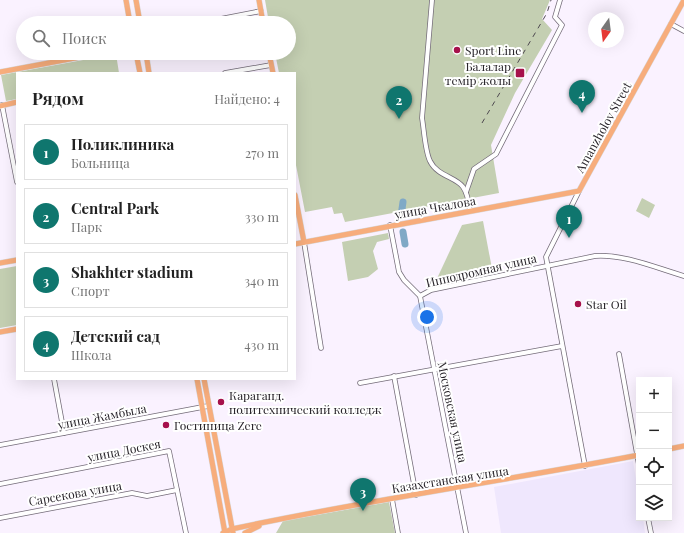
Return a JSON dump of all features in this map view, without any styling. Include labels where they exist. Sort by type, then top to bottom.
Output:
[{"type":"main road","points":[[126,0],[129,16]]},
{"type":"main road","points":[[136,0],[139,16]]},
{"type":"main road","points":[[259,0],[262,16]]},
{"type":"main road","name":"Amanzholov Street","points":[[579,191],[684,0]]},
{"type":"main road","points":[[0,72],[64,60]]},
{"type":"main road","points":[[137,60],[140,72]]},
{"type":"main road","points":[[147,60],[149,72]]},
{"type":"main road","points":[[270,60],[272,72]]},
{"type":"main road","points":[[1,105],[16,102]]},
{"type":"main road","name":"улица Чкалова","points":[[296,244],[390,225],[579,191]]},
{"type":"main road","points":[[296,200],[304,242]]},
{"type":"main road","points":[[0,263],[16,260]]},
{"type":"main road","points":[[0,332],[16,329]]},
{"type":"main road","points":[[197,380],[206,407],[232,531]]},
{"type":"main road","points":[[204,380],[206,407],[224,533]]},
{"type":"main road","points":[[672,448],[684,446]]},
{"type":"main road","name":"Казахстанская улица","points":[[224,533],[264,523],[392,499],[585,466],[636,455]]},
{"type":"main road","points":[[245,533],[264,523]]},
{"type":"street","points":[[432,0],[422,118],[424,135],[429,160],[440,173],[462,185],[466,192],[470,211]]},
{"type":"street","points":[[466,192],[474,169],[496,154],[562,25],[555,17],[560,0]]},
{"type":"street","points":[[236,16],[261,11]]},
{"type":"street","points":[[671,24],[684,31]]},
{"type":"street","points":[[231,72],[271,65]]},
{"type":"street","points":[[1,105],[16,177]]},
{"type":"street","name":"Amanzholov Street","points":[[547,265],[547,252],[579,191]]},
{"type":"street","points":[[390,225],[399,272],[404,280],[420,296]]},
{"type":"street","points":[[304,242],[321,348]]},
{"type":"street","name":"Ипподромная улица","points":[[420,296],[431,290],[595,256],[609,256],[640,263],[684,276]]},
{"type":"street","points":[[547,265],[585,466]]},
{"type":"street","name":"Московская улица","points":[[420,296],[433,370],[466,533]]},
{"type":"street","points":[[360,383],[562,346]]},
{"type":"street","points":[[618,354],[637,449]]},
{"type":"street","points":[[394,376],[416,495]]},
{"type":"street","points":[[54,380],[64,433]]},
{"type":"street","name":"улица Жамбыла","points":[[0,445],[206,407]]},
{"type":"street","name":"улица Доскея","points":[[0,484],[169,451],[186,533]]},
{"type":"street","name":"Сарсекова улица","points":[[0,518],[132,493],[148,496],[177,490]]},
{"type":"street","points":[[392,499],[398,533]]},
{"type":"street","points":[[649,521],[651,533]]},
{"type":"shaded area","points":[[633,461],[636,479],[636,521],[643,521],[645,533],[501,533],[494,487]]},
{"type":"green space","points":[[265,0],[550,0],[542,19],[552,30],[515,93],[491,145],[499,193],[345,222],[342,213],[334,214],[332,207],[305,212],[296,165],[296,72],[279,72],[276,60],[296,60],[296,16],[268,16]]},
{"type":"green space","points":[[83,60],[117,60],[119,72],[17,72]]},
{"type":"green space","points":[[16,72],[16,99],[6,101],[1,75]]},
{"type":"green space","points":[[642,198],[655,205],[649,218],[636,211]]},
{"type":"green space","points":[[483,221],[493,274],[433,287],[462,225]]},
{"type":"green space","points":[[388,233],[389,239],[377,242],[373,251],[378,269],[368,277],[348,281],[342,242]]},
{"type":"green space","points":[[16,266],[16,325],[0,328],[0,269]]},
{"type":"green space","points":[[389,502],[395,533],[276,533],[283,521]]},
{"type":"waterway","points":[[401,216],[403,202]]},
{"type":"waterway","points":[[403,232],[405,244]]},
{"type":"railway","points":[[482,123],[547,13],[551,0]]},
{"type":"place","name":"Sport Line","points":[[457,50]]},
{"type":"place","name":"Балалар темір жолы","points":[[520,73]]},
{"type":"place","name":"Детский сад","points":[[582,113]]},
{"type":"place","name":"Central Park","points":[[399,119]]},
{"type":"place","name":"Поликлиника","points":[[569,238]]},
{"type":"place","name":"Star Oil","points":[[578,304]]},
{"type":"place","name":"Караганд. политехнический колледж","points":[[221,402]]},
{"type":"place","name":"Гостиница Zere","points":[[166,425]]},
{"type":"place","name":"Shakhter stadium","points":[[363,511]]}]
